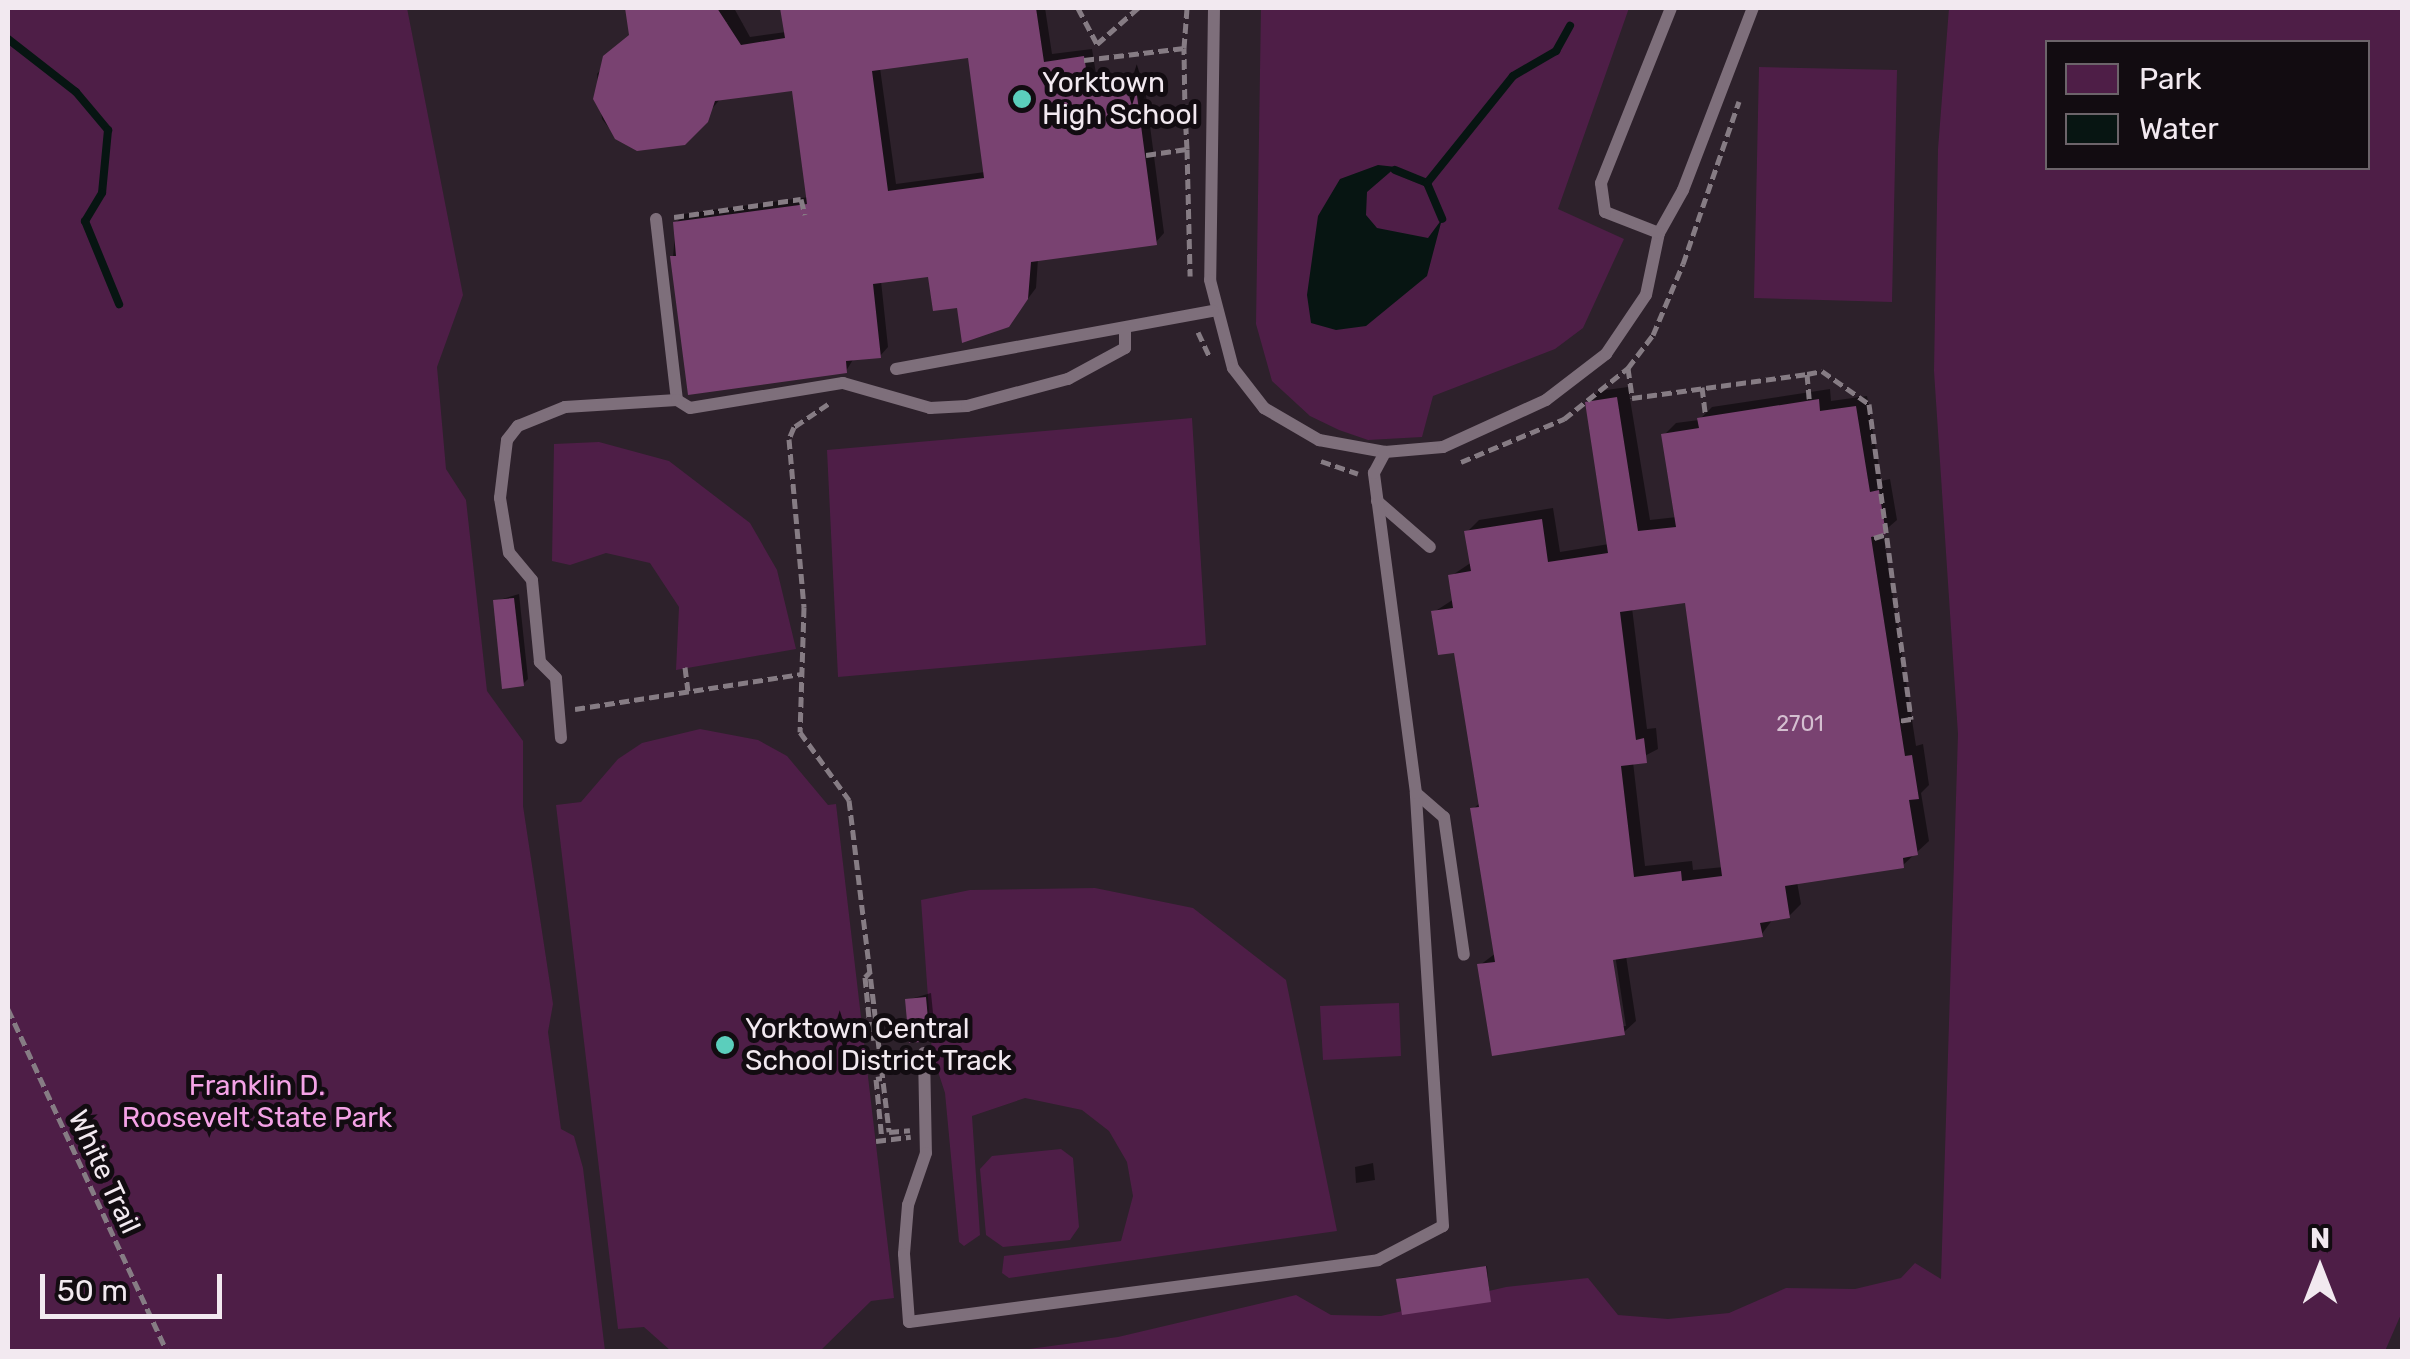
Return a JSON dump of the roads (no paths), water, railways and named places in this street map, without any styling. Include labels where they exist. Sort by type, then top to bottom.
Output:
[{"type":"lane","points":[[1214,8],[1208,223],[1213,311],[1233,368],[1264,408],[1319,440],[1384,452],[1442,447],[1546,400],[1606,354],[1646,295],[1658,233],[1678,203],[1752,8]]},
{"type":"lane","points":[[1658,233],[1605,212],[1600,183],[1671,8]]},
{"type":"lane","points":[[656,219],[677,400]]},
{"type":"lane","points":[[896,369],[1213,311]]},
{"type":"lane","points":[[561,738],[556,678],[540,662],[532,580],[509,553],[500,498],[507,440],[518,426],[565,407],[677,400],[690,408],[843,383],[930,408],[967,406],[1068,379],[1124,348],[1125,329]]},
{"type":"lane","points":[[924,1054],[926,1153],[908,1205],[904,1254],[910,1322],[1378,1260],[1443,1226],[1416,792],[1374,473],[1384,452]]},
{"type":"lane","points":[[1378,501],[1430,547]]},
{"type":"lane","points":[[1416,792],[1444,817],[1464,956]]},
{"type":"water","points":[[1378,165],[1396,167],[1367,192],[1366,215],[1377,228],[1428,238],[1442,219],[1427,276],[1366,326],[1336,330],[1311,323],[1307,295],[1318,216],[1340,179]]},
{"type":"waterway","points":[[1427,183],[1513,76],[1556,51],[1570,26]]},
{"type":"waterway","points":[[8,39],[76,92],[108,130],[102,193],[85,221],[119,304]]},
{"type":"waterway","points":[[1395,170],[1427,183],[1442,219]]},
{"type":"place","name":"Yorktown High School","points":[[1022,99]]},
{"type":"place","name":"Yorktown Central School District Track","points":[[725,1045]]},
{"type":"park label","name":"Franklin D. Roosevelt State Park","points":[[257,1102]]}]
